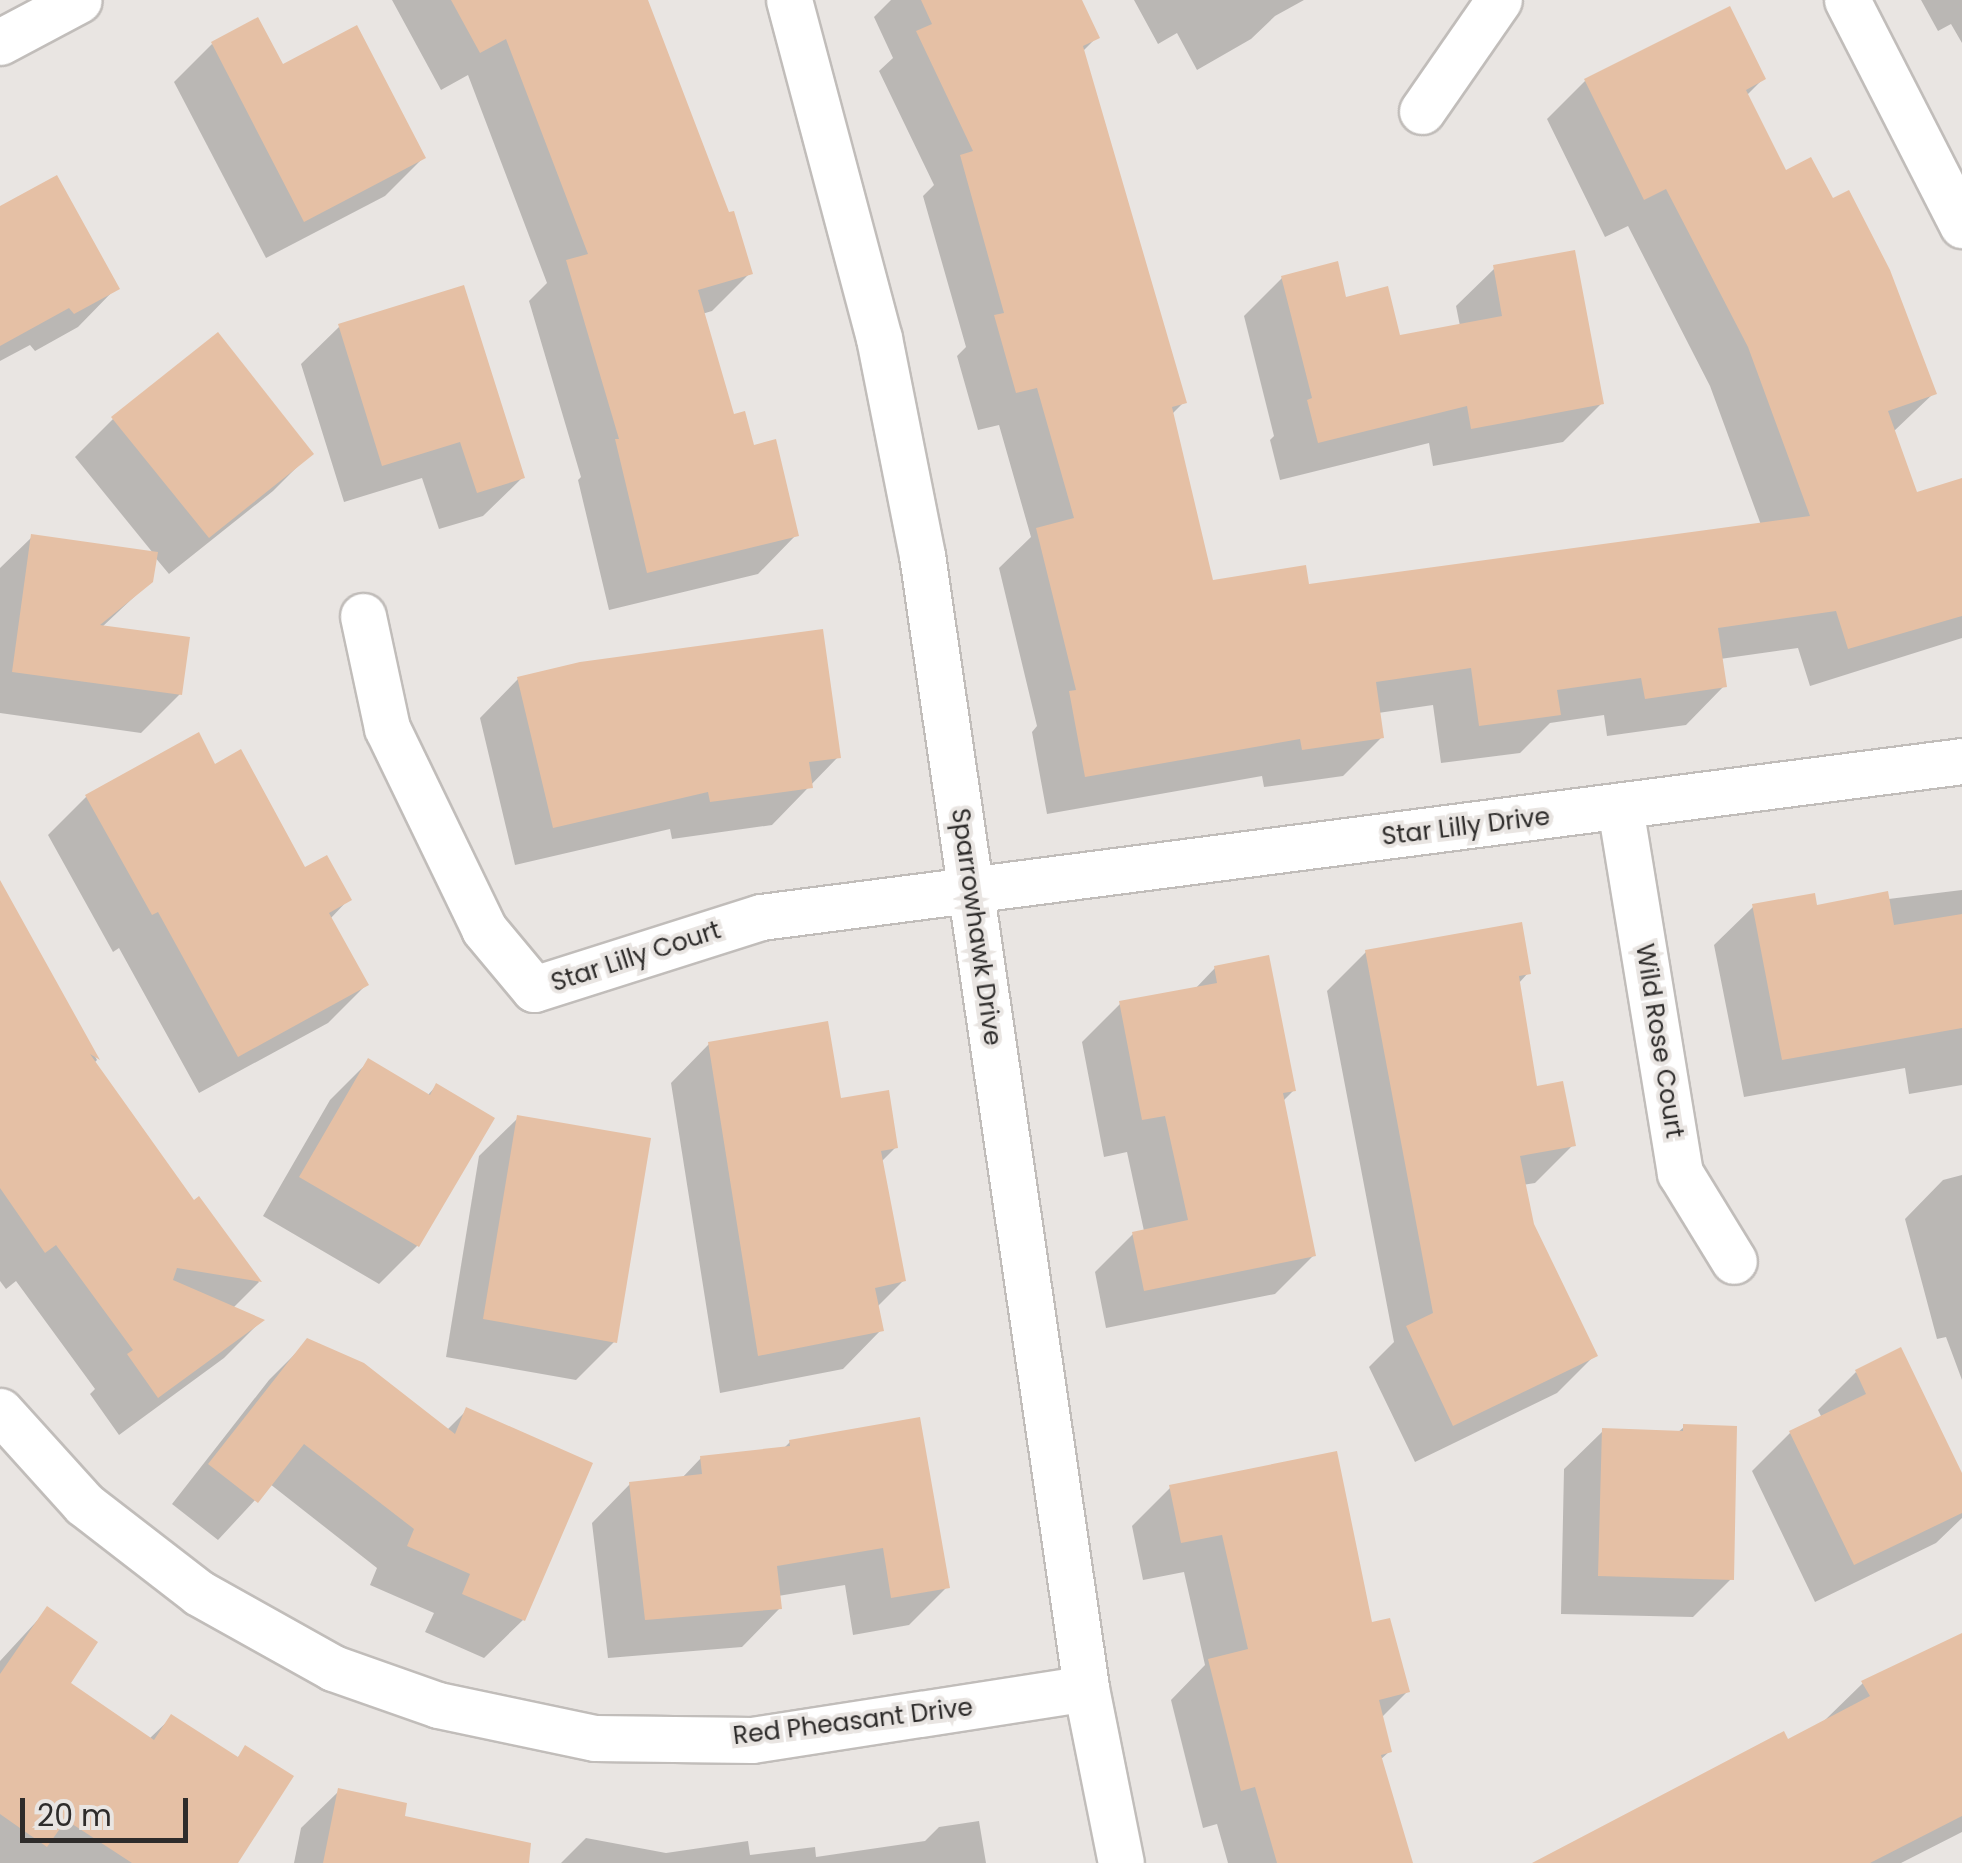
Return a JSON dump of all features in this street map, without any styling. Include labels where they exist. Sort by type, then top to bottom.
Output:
[{"type":"street","points":[[0,42],[79,0]]},
{"type":"street","name":"Sparrowhawk Drive","points":[[789,0],[882,356],[922,555],[1086,1688],[1122,1863]]},
{"type":"street","points":[[1422,111],[1500,0]]},
{"type":"street","points":[[1846,0],[1962,224]]},
{"type":"street","name":"Star Lilly Court","points":[[362,616],[387,728],[484,929],[534,989],[761,917],[970,890]]},
{"type":"street","name":"Star Lilly Drive","points":[[970,890],[1962,760]]},
{"type":"street","name":"Wild Rose Court","points":[[1620,807],[1680,1173],[1734,1261]]},
{"type":"street","name":"Red Pheasant Drive","points":[[0,1411],[84,1504],[198,1593],[333,1668],[438,1706],[595,1738],[752,1740],[1086,1688]]},
{"type":"building","points":[[451,0],[648,0],[729,212],[734,211],[753,274],[698,290],[734,414],[745,411],[754,445],[776,439],[799,536],[647,573],[615,439],[619,439],[566,260],[588,254],[506,39],[480,53]]},
{"type":"building","points":[[921,0],[1082,0],[1100,38],[1083,46],[1187,403],[1172,407],[1213,580],[1306,565],[1309,584],[1810,516],[1748,347],[1666,189],[1644,200],[1584,79],[1730,6],[1766,79],[1746,90],[1786,170],[1811,157],[1833,198],[1849,190],[1890,270],[1937,394],[1888,411],[1917,492],[1962,478],[1962,616],[1848,649],[1836,611],[1718,628],[1727,687],[1645,699],[1641,678],[1557,690],[1561,715],[1479,726],[1471,668],[1376,682],[1384,738],[1302,750],[1300,739],[1085,777],[1069,691],[1076,690],[1036,528],[1074,518],[1037,388],[1016,393],[994,315],[1004,313],[960,155],[973,151],[916,31],[932,24]]},
{"type":"building","points":[[258,17],[283,64],[357,25],[426,158],[304,222],[211,42]]},
{"type":"building","points":[[57,175],[120,289],[74,314],[69,308],[0,346],[0,206]]},
{"type":"building","points":[[1575,250],[1604,404],[1471,429],[1467,406],[1318,443],[1307,400],[1312,398],[1281,276],[1338,261],[1346,297],[1388,286],[1400,335],[1502,316],[1493,265]]},
{"type":"building","points":[[464,285],[525,478],[477,493],[460,442],[382,466],[338,324]]},
{"type":"building","points":[[218,332],[314,454],[209,538],[111,417]]},
{"type":"building","points":[[31,534],[158,552],[153,582],[100,625],[190,637],[182,695],[12,672]]},
{"type":"building","points":[[823,629],[841,758],[809,762],[813,788],[710,802],[708,792],[553,828],[517,677],[580,662]]},
{"type":"building","points":[[199,732],[215,764],[241,749],[305,867],[327,855],[352,900],[329,913],[369,985],[238,1057],[158,912],[152,915],[85,795]]},
{"type":"building","points":[[0,880],[100,1060],[90,1054],[194,1200],[199,1196],[262,1282],[177,1268],[173,1280],[265,1320],[158,1398],[127,1354],[133,1350],[56,1245],[45,1253],[0,1188]]},
{"type":"building","points":[[1888,891],[1894,925],[1962,914],[1962,1028],[1782,1060],[1752,904],[1815,893],[1817,905]]},
{"type":"building","points":[[1522,922],[1531,974],[1519,976],[1537,1086],[1563,1081],[1576,1146],[1520,1156],[1534,1224],[1598,1356],[1453,1426],[1406,1326],[1433,1313],[1365,950]]},
{"type":"building","points":[[1269,955],[1296,1091],[1283,1093],[1316,1256],[1144,1291],[1132,1232],[1188,1220],[1165,1116],[1142,1120],[1119,1001],[1217,983],[1214,966]]},
{"type":"building","points":[[828,1021],[841,1098],[889,1090],[898,1148],[881,1151],[906,1281],[875,1288],[884,1331],[758,1356],[708,1042]]},
{"type":"building","points":[[368,1058],[430,1095],[436,1083],[495,1118],[419,1247],[299,1177]]},
{"type":"building","points":[[517,1115],[651,1138],[617,1343],[483,1319]]},
{"type":"building","points":[[307,1338],[364,1363],[455,1434],[466,1407],[593,1463],[525,1621],[462,1594],[470,1574],[407,1546],[414,1529],[304,1444],[258,1503],[208,1464]]},
{"type":"building","points":[[1901,1347],[1962,1473],[1962,1513],[1854,1565],[1789,1431],[1866,1394],[1855,1370]]},
{"type":"building","points":[[920,1417],[950,1588],[891,1598],[883,1548],[777,1566],[782,1609],[645,1620],[629,1482],[702,1474],[700,1456],[790,1446],[789,1440]]},
{"type":"building","points":[[1683,1424],[1737,1426],[1734,1580],[1598,1576],[1602,1428],[1683,1431]]},
{"type":"building","points":[[1337,1451],[1372,1622],[1390,1618],[1410,1692],[1379,1700],[1392,1752],[1381,1755],[1413,1863],[1277,1863],[1255,1787],[1241,1791],[1208,1659],[1248,1649],[1222,1535],[1181,1543],[1169,1485]]},
{"type":"building","points":[[47,1606],[98,1642],[71,1683],[154,1740],[171,1714],[238,1757],[245,1745],[294,1776],[238,1863],[132,1863],[66,1820],[47,1847],[0,1814],[0,1674]]},
{"type":"building","points":[[1962,1633],[1962,1816],[1870,1863],[1532,1863],[1784,1731],[1788,1739],[1870,1696],[1861,1681]]},
{"type":"building","points":[[338,1788],[407,1803],[405,1816],[531,1843],[529,1863],[323,1863]]}]
